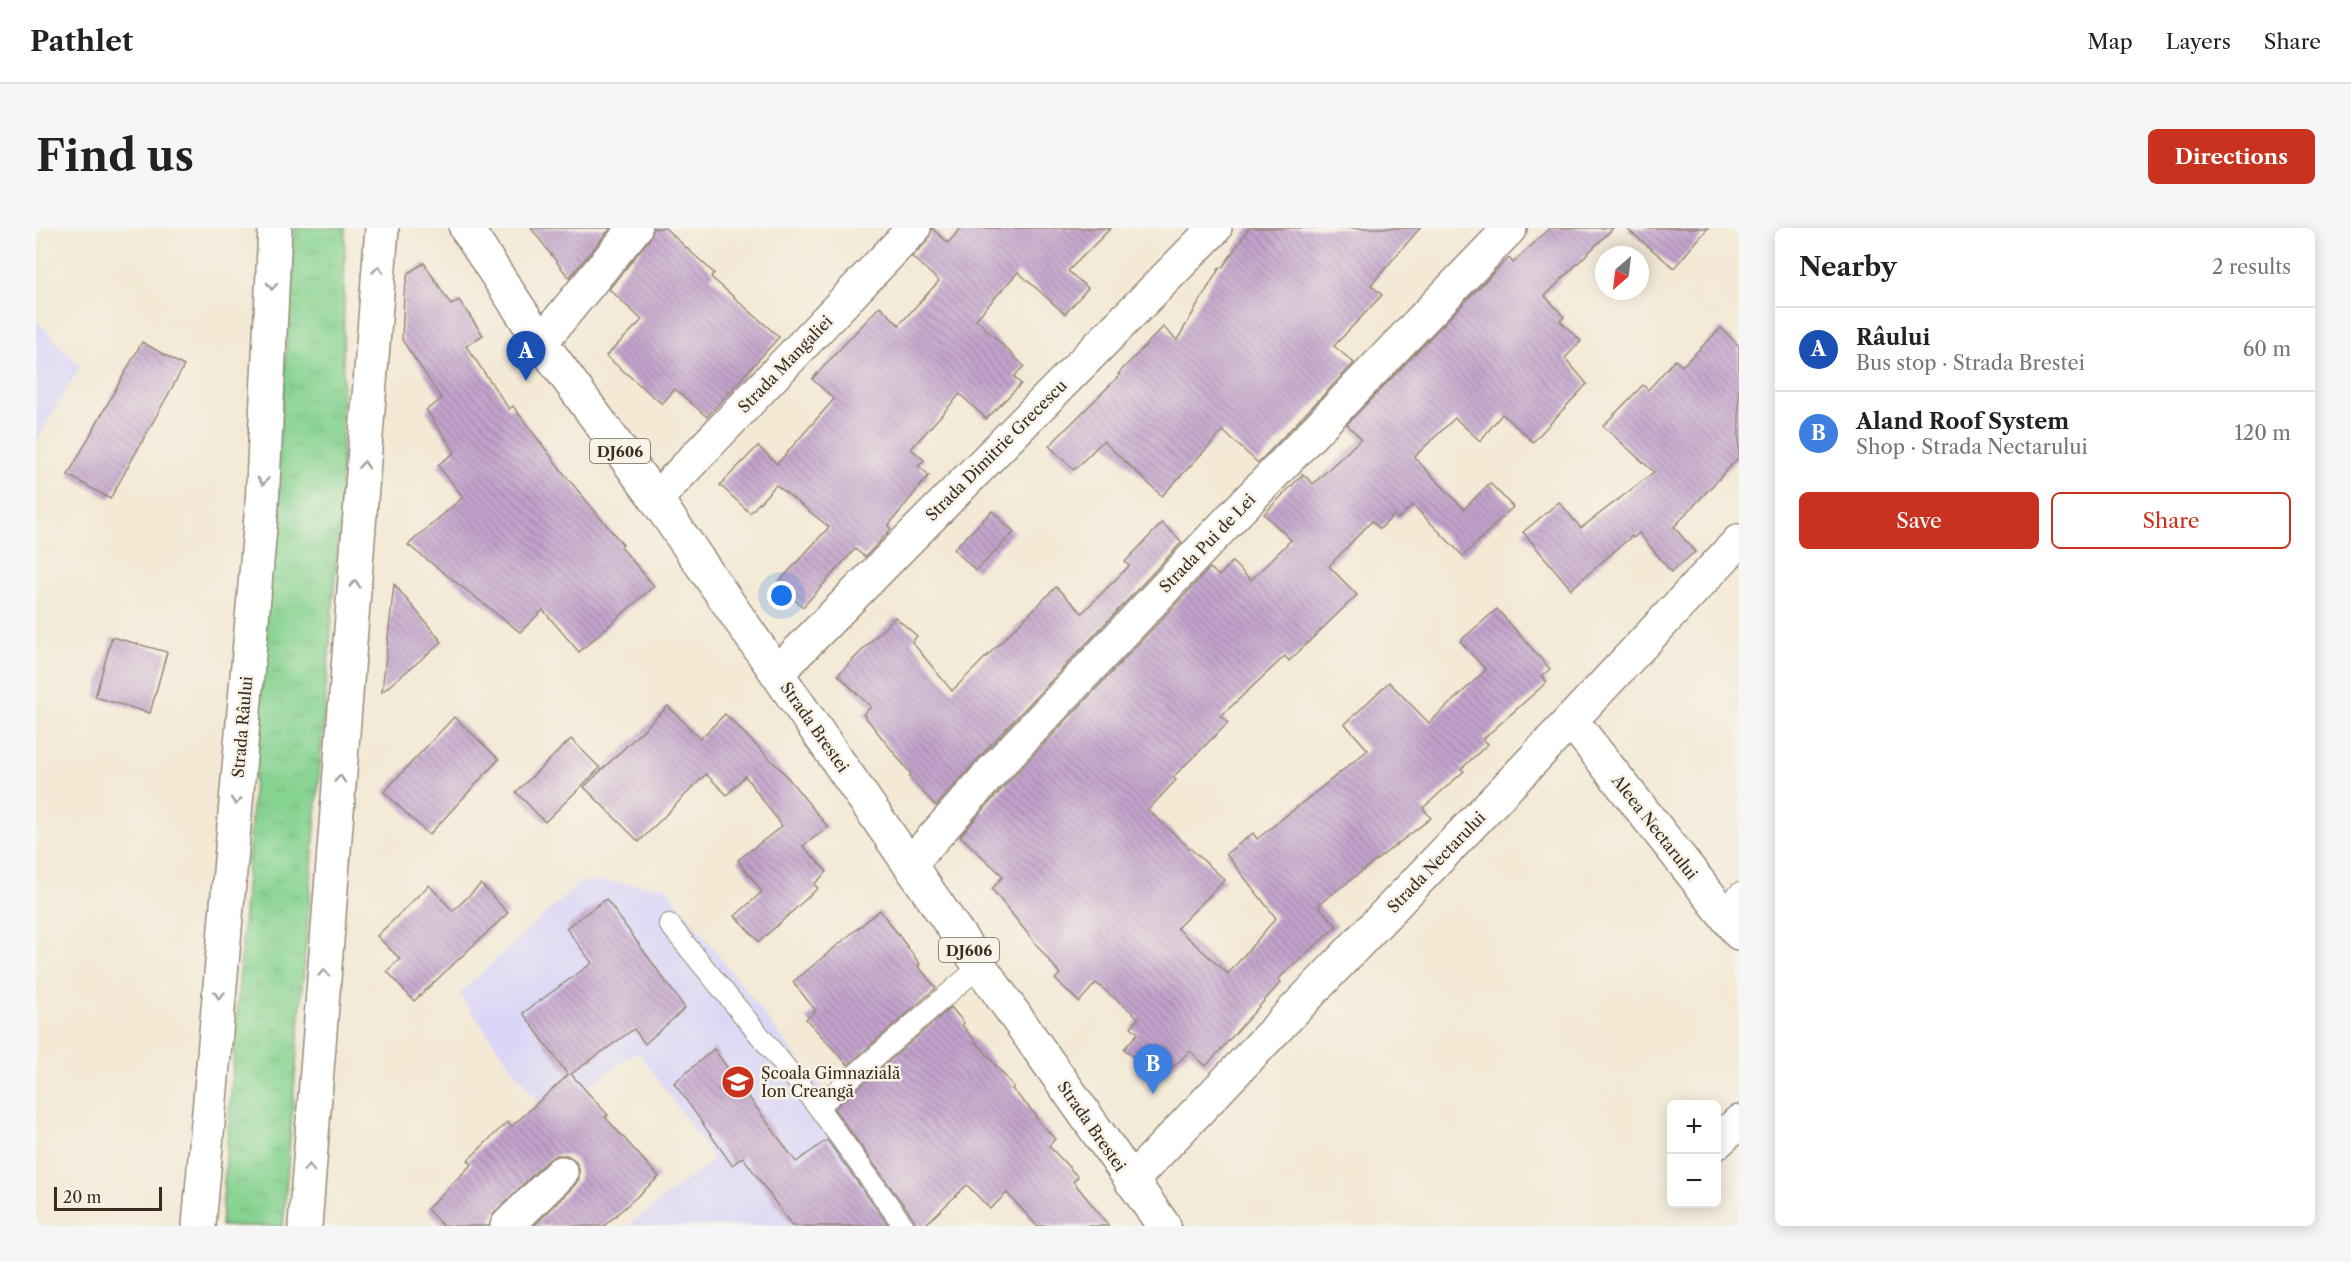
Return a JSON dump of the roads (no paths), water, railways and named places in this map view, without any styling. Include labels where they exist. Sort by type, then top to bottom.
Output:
[{"type":"street","name":"Strada Râului","points":[[199,1226],[262,505],[275,228]]},
{"type":"street","points":[[305,1226],[382,228]]},
{"type":"street","name":"Strada Brestei","points":[[466,228],[541,342],[656,499],[980,966],[1164,1226]]},
{"type":"street","points":[[541,342],[635,228]]},
{"type":"street","name":"Strada Mangaliei","points":[[656,499],[914,228]]},
{"type":"street","name":"Strada Dimitrie Grecescu","points":[[777,673],[1215,228]]},
{"type":"street","name":"Strada Pui de Lei","points":[[910,864],[997,766],[1212,538],[1510,228]]},
{"type":"street","name":"Strada Nectarului","points":[[1131,1181],[1739,541]]},
{"type":"street","name":"Aleea Nectarului","points":[[1571,720],[1734,913]]},
{"type":"street","points":[[1721,1138],[1739,1122]]},
{"type":"street","points":[[507,1226],[561,1173]]},
{"type":"lane","points":[[669,924],[818,1107],[904,1226]]},
{"type":"lane","points":[[818,1107],[980,966]]},
{"type":"place","name":"Râului","points":[[526,381]]},
{"type":"place","name":"Școala Gimnazială Ion Creangă","points":[[738,1082]]},
{"type":"place","name":"Aland Roof System","points":[[1153,1094]]}]
